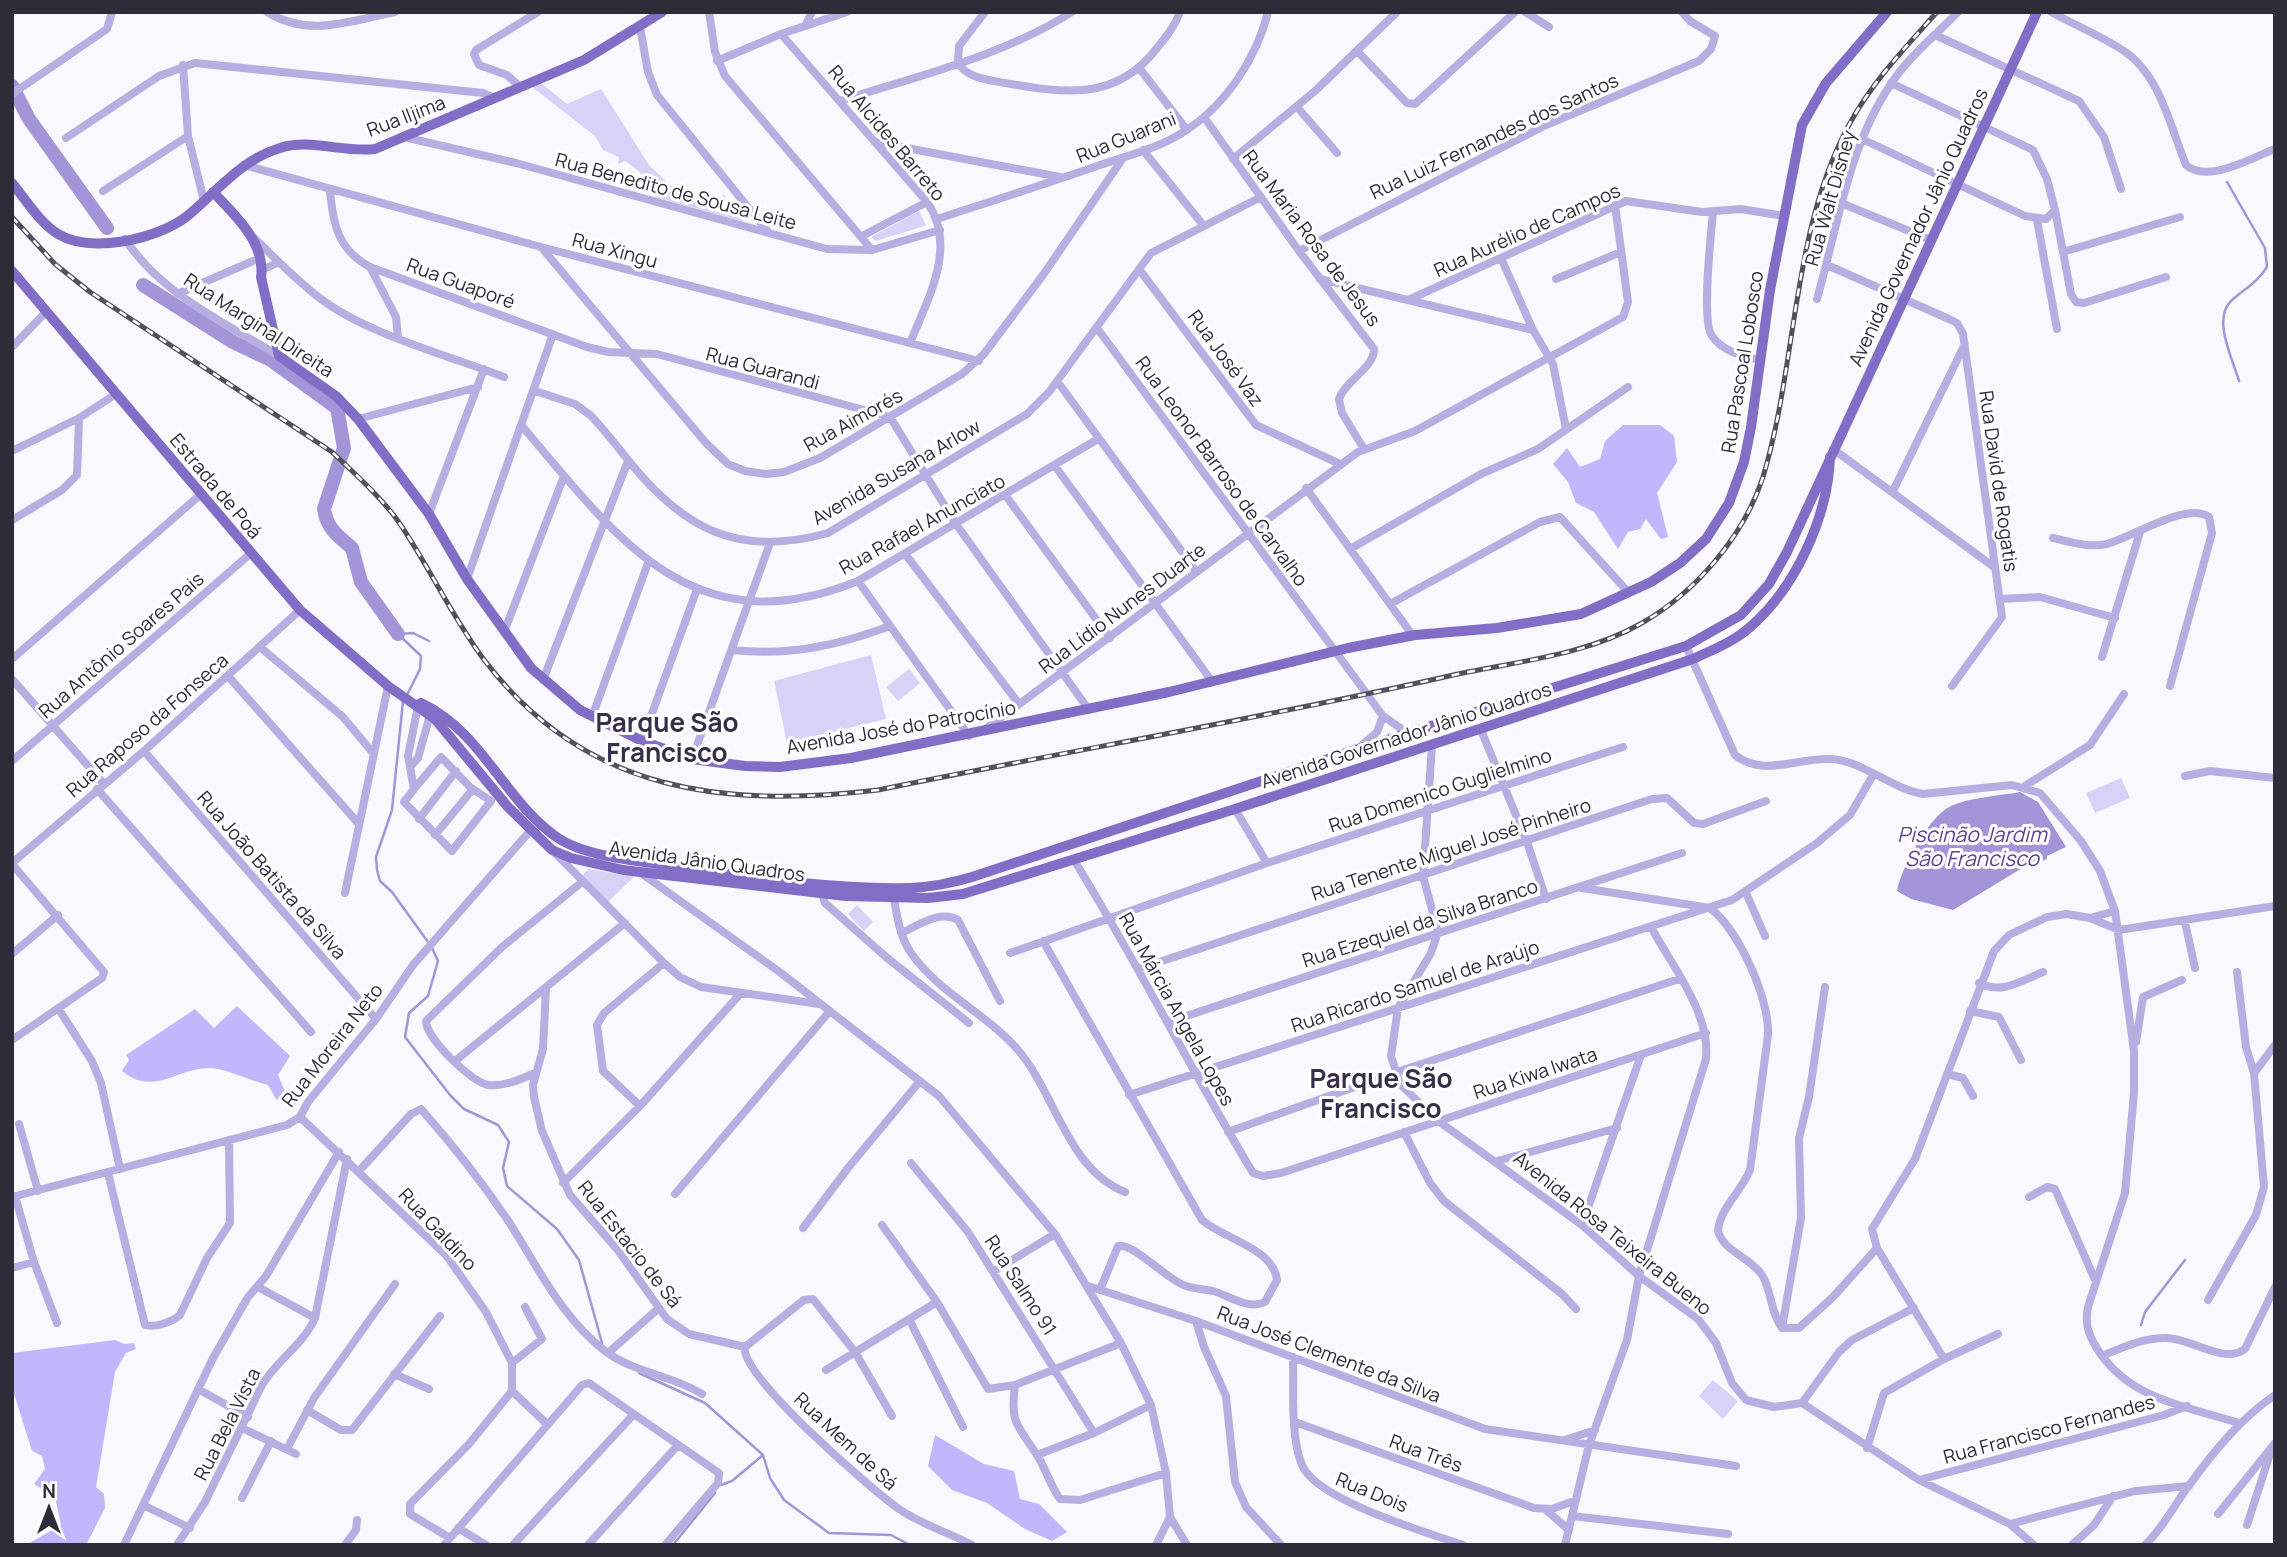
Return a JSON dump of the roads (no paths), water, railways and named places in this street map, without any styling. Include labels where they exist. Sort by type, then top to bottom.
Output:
[{"type":"main road","name":"Rua Iljima","points":[[12,183],[44,222],[61,236],[92,243],[125,239],[175,224],[244,165],[280,147],[302,145],[356,151],[375,149],[584,60],[662,12]]},
{"type":"main road","name":"Rua Pascoal Lobosco","points":[[1320,654],[1413,636],[1497,628],[1581,614],[1651,582],[1692,554],[1729,503],[1744,462],[1784,216],[1807,113],[1841,63],[1887,12]]},
{"type":"main road","name":"Avenida Governador Jânio Quadros","points":[[879,893],[946,884],[1329,758],[1686,646],[1741,615],[1755,601],[1783,559],[2036,12]]},
{"type":"main road","points":[[213,192],[248,232],[261,274],[279,356]]},
{"type":"main road","points":[[248,232],[253,261],[261,274]]},
{"type":"main road","name":"Estrada de Poá","points":[[12,271],[300,610],[388,686],[411,701]]},
{"type":"main road","name":"Rua Marginal Direita","points":[[279,356],[336,396],[358,419],[429,514],[467,579]]},
{"type":"main road","name":"Avenida Governador Jânio Quadros","points":[[879,893],[894,898],[950,896],[1240,808],[1693,659],[1747,630],[1768,608],[1791,575],[1827,496],[1831,453]]},
{"type":"main road","points":[[1808,504],[1821,513]]},
{"type":"main road","name":"Avenida José do Patrocínio","points":[[467,579],[516,651],[562,697],[592,717],[642,741],[692,759],[745,766],[780,767],[851,758],[981,734],[1169,692],[1320,654]]},
{"type":"main road","name":"Avenida Jânio Quadros","points":[[411,701],[430,715],[530,831],[552,850],[571,858],[641,873],[822,894],[879,893]]},
{"type":"main road","name":"Avenida Jânio Quadros","points":[[411,701],[448,718],[539,823],[561,840],[635,860],[879,893]]},
{"type":"main road","points":[[1432,746],[1434,726]]},
{"type":"main road","points":[[1377,763],[1410,747],[1409,734]]},
{"type":"main road","points":[[1306,786],[1309,774],[1329,758]]},
{"type":"main road","points":[[473,765],[486,760]]},
{"type":"main road","points":[[1239,788],[1240,808]]},
{"type":"main road","points":[[1213,797],[1222,803],[1223,813]]},
{"type":"main road","points":[[946,884],[950,896]]},
{"type":"street","points":[[12,94],[107,29],[111,12]]},
{"type":"street","points":[[267,12],[284,23],[301,27],[395,12]]},
{"type":"street","points":[[520,87],[507,75],[479,65],[475,60],[476,50],[538,12]]},
{"type":"street","points":[[709,12],[718,61],[725,76],[872,250]]},
{"type":"street","points":[[805,26],[812,12]]},
{"type":"street","points":[[718,61],[781,34],[847,12]]},
{"type":"street","points":[[985,12],[959,46],[958,62],[963,70],[974,76],[1060,91],[1100,89],[1140,69],[1172,28],[1180,12]]},
{"type":"street","points":[[840,101],[1032,35],[1072,12]]},
{"type":"street","name":"Rua Guarani","points":[[937,219],[1123,158],[1187,130],[1204,117],[1234,84],[1257,44],[1268,12]]},
{"type":"street","points":[[1233,159],[1297,107],[1397,12]]},
{"type":"street","points":[[1357,51],[1407,103],[1420,102],[1515,12]]},
{"type":"street","points":[[1525,12],[1549,27]]},
{"type":"street","name":"Rua Luiz Fernandes dos Santos","points":[[1299,251],[1499,148],[1706,56],[1716,42],[1715,36],[1690,21],[1682,12]]},
{"type":"street","name":"Rua Walt Disney","points":[[1817,299],[1841,203],[1862,139],[1891,83],[1958,12]]},
{"type":"street","points":[[2051,12],[2123,51],[2143,69],[2153,83],[2186,165],[2192,170],[2211,172],[2275,149]]},
{"type":"street","points":[[640,27],[648,72],[657,95],[771,234]]},
{"type":"street","name":"Rua Alcides Barreto","points":[[781,34],[927,202],[937,219],[940,230],[939,262],[911,343]]},
{"type":"street","points":[[1935,35],[2064,92],[2086,109],[2104,137],[2121,190]]},
{"type":"street","points":[[66,138],[159,76],[183,65],[208,64],[309,78],[483,93],[495,98]]},
{"type":"street","points":[[183,65],[188,136],[204,201]]},
{"type":"street","points":[[1140,69],[1187,130]]},
{"type":"street","points":[[1891,83],[2027,146],[2039,157],[2055,210],[2071,295],[2076,302],[2084,303],[2166,277]]},
{"type":"street","points":[[1297,107],[1337,153]]},
{"type":"street","name":"Rua Maria Rosa de Jesus","points":[[1204,117],[1299,251],[1374,349],[1372,358],[1349,382],[1339,399],[1342,413],[1364,449]]},
{"type":"street","points":[[103,191],[188,136]]},
{"type":"street","name":"Rua Benedito de Sousa Leite","points":[[404,137],[516,163],[827,249],[872,250],[940,230]]},
{"type":"street","points":[[1862,139],[1957,186],[2037,220],[2046,219],[2055,210]]},
{"type":"street","points":[[875,142],[1062,178]]},
{"type":"street","points":[[1143,150],[1203,225]]},
{"type":"street","name":"Rua Aimorés","points":[[541,247],[706,443],[728,464],[745,471],[766,474],[801,467],[937,390],[979,361],[1043,275],[1123,158]]},
{"type":"street","name":"Rua Xingu","points":[[244,165],[330,191],[979,361]]},
{"type":"street","name":"Rua Guaporé","points":[[330,191],[332,219],[339,238],[358,261],[553,334],[608,352],[629,352]]},
{"type":"street","name":"Avenida Susana Arlow","points":[[535,391],[575,404],[590,415],[668,505],[703,529],[741,541],[771,543],[828,533],[1027,414],[1057,382],[1151,253],[1261,197]]},
{"type":"street","name":"Rua Aurélio de Campos","points":[[1408,300],[1615,205],[1638,201],[1684,210],[1713,212],[1741,209],[1784,216]]},
{"type":"street","points":[[862,236],[927,202]]},
{"type":"street","points":[[1841,203],[1931,240]]},
{"type":"street","points":[[1556,279],[1621,252],[1615,205]]},
{"type":"street","points":[[1713,212],[1707,326],[1718,343],[1760,360]]},
{"type":"street","points":[[2063,252],[2180,217]]},
{"type":"street","points":[[2037,220],[2057,329]]},
{"type":"street","points":[[248,232],[321,299],[398,338],[504,377]]},
{"type":"street","name":"Rua Marginal Direita","points":[[125,239],[141,262],[177,294],[279,356]]},
{"type":"street","name":"Rua Lídio Nunes Duarte","points":[[981,734],[1340,464],[1364,449],[1415,431],[1619,320],[1628,311],[1621,252]]},
{"type":"street","points":[[1501,258],[1533,330],[1550,356],[1566,429]]},
{"type":"street","points":[[177,294],[253,261]]},
{"type":"street","points":[[261,274],[279,262]]},
{"type":"street","name":"Rua David de Rogatis","points":[[1827,265],[1957,323],[1964,346],[2002,617],[1952,686]]},
{"type":"street","points":[[370,267],[396,317],[398,338]]},
{"type":"street","name":"Rua José Vaz","points":[[1139,269],[1256,425],[1340,464]]},
{"type":"street","points":[[1320,279],[1533,330]]},
{"type":"street","points":[[12,347],[46,312]]},
{"type":"street","name":"Rua Leonor Barroso de Carvalho","points":[[1097,328],[1382,715],[1409,734]]},
{"type":"street","points":[[467,579],[553,334]]},
{"type":"street","points":[[1893,491],[1964,346]]},
{"type":"street","name":"Rua Guarandi","points":[[629,352],[657,354],[890,417]]},
{"type":"street","points":[[429,514],[484,369]]},
{"type":"street","points":[[1057,382],[1198,572]]},
{"type":"street","points":[[358,419],[478,387]]},
{"type":"street","points":[[1350,549],[1481,474],[1538,449],[1628,387]]},
{"type":"street","points":[[12,451],[79,418],[116,394]]},
{"type":"street","points":[[890,417],[956,524],[1089,709]]},
{"type":"street","points":[[12,520],[62,490],[76,475],[79,418]]},
{"type":"street","name":"Rua Rafael Anunciato","points":[[522,426],[605,522],[648,563],[697,589],[750,601],[804,598],[858,581],[1006,496],[1098,439]]},
{"type":"street","points":[[1831,453],[1893,491],[1994,567]]},
{"type":"street","points":[[543,680],[628,461]]},
{"type":"street","points":[[1055,466],[1211,680]]},
{"type":"street","points":[[504,632],[564,476]]},
{"type":"street","points":[[1306,488],[1413,636]]},
{"type":"street","points":[[12,659],[200,495]]},
{"type":"street","points":[[1006,496],[1110,638]]},
{"type":"street","points":[[2053,538],[2094,546],[2197,511],[2209,517],[2212,524],[2170,686]]},
{"type":"street","points":[[1390,604],[1541,522],[1560,517],[1628,592]]},
{"type":"street","points":[[2102,657],[2140,532]]},
{"type":"street","points":[[692,759],[771,543]]},
{"type":"street","name":"Rua Antônio Soares Pais","points":[[12,761],[250,554]]},
{"type":"street","points":[[906,555],[1016,706],[1012,726]]},
{"type":"street","points":[[592,717],[648,563]]},
{"type":"street","points":[[858,581],[970,736]]},
{"type":"street","points":[[642,741],[697,589]]},
{"type":"street","points":[[2000,599],[2040,597],[2115,618]]},
{"type":"street","name":"Rua Raposo da Fonseca","points":[[12,863],[144,751],[300,610]]},
{"type":"street","points":[[732,650],[767,653],[811,650],[858,638],[890,626]]},
{"type":"street","points":[[1686,646],[1735,755],[1744,762],[1766,767],[1811,759],[1833,759],[1906,791],[1923,794],[2025,786],[2090,745],[2123,694]]},
{"type":"street","points":[[260,648],[343,718],[373,753]]},
{"type":"street","points":[[229,676],[358,823]]},
{"type":"street","points":[[12,678],[100,786],[311,1032]]},
{"type":"street","points":[[345,893],[388,686]]},
{"type":"street","points":[[411,701],[408,757],[414,789]]},
{"type":"street","points":[[410,767],[418,758],[430,715]]},
{"type":"street","points":[[1358,749],[1377,732],[1382,715]]},
{"type":"street","points":[[1481,730],[1527,842],[1546,899]]},
{"type":"street","points":[[1394,1073],[1392,1045],[1398,1008],[1432,953],[1438,932],[1423,876],[1432,746]]},
{"type":"street","name":"Rua Domenico Guglielmino","points":[[1010,953],[1267,863],[1623,747]]},
{"type":"street","name":"Rua João Batista da Silva","points":[[144,751],[376,1019]]},
{"type":"street","points":[[443,757],[473,789],[491,800],[452,851],[404,802],[414,789],[439,758],[443,757]]},
{"type":"street","points":[[419,819],[456,771]]},
{"type":"street","points":[[2185,776],[2210,771],[2275,778]]},
{"type":"street","name":"Rua Ricardo Samuel de Araújo","points":[[1129,1095],[1710,908],[1745,893],[1850,815],[1873,775]]},
{"type":"street","points":[[2025,786],[2049,800],[2100,871],[2119,930],[2134,1051],[2133,1107],[2125,1193],[2088,1307],[2086,1327],[2115,1373],[2139,1391],[2239,1423]]},
{"type":"street","points":[[435,835],[473,789]]},
{"type":"street","name":"Rua Tenente Miguel José Pinheiro","points":[[1138,969],[1660,797],[1671,801],[1695,823],[1703,824],[1766,801]]},
{"type":"street","points":[[1240,808],[1267,863]]},
{"type":"street","name":"Rua Moreira Neto","points":[[14,1197],[287,1125],[300,1117],[308,1102],[376,1019],[426,951],[530,831]]},
{"type":"street","points":[[561,840],[580,878]]},
{"type":"street","points":[[552,850],[680,977],[701,987],[819,1004]]},
{"type":"street","name":"Rua Ezequiel da Silva Branco","points":[[1168,1022],[1682,853]]},
{"type":"street","name":"Rua Márcia Angela Lopes","points":[[1074,860],[1109,917],[1252,1173]]},
{"type":"street","points":[[12,863],[104,972],[102,978],[12,1040]]},
{"type":"street","points":[[641,873],[920,1081],[962,1122],[1055,1234],[1121,1342],[1151,1405],[1166,1473],[1170,1517],[1187,1545]]},
{"type":"street","points":[[535,1073],[489,1085],[468,1076],[425,1024],[427,1017],[580,878]]},
{"type":"street","points":[[1582,888],[1676,900],[1710,908],[1725,920],[1762,994],[1768,1020],[1750,1170],[1745,1183],[1721,1214],[1717,1231],[1725,1245],[1762,1275],[1775,1315],[1783,1328]]},
{"type":"street","points":[[1745,893],[1765,936]]},
{"type":"street","points":[[822,894],[825,903],[886,957],[969,1023]]},
{"type":"street","points":[[894,898],[901,933],[914,957],[1016,1048],[1027,1061],[1085,1162],[1101,1180],[1125,1192]]},
{"type":"street","points":[[1676,900],[1676,919]]},
{"type":"street","points":[[1944,1359],[1877,1248],[1872,1235],[1875,1221],[1915,1159],[1979,983],[1994,951],[2010,935],[2047,917],[2067,915],[2090,918],[2119,930],[2185,922],[2275,906]]},
{"type":"street","points":[[2090,918],[2115,911]]},
{"type":"street","points":[[12,954],[58,915]]},
{"type":"street","points":[[901,933],[943,915],[958,920],[1000,1001]]},
{"type":"street","points":[[2185,922],[2194,968]]},
{"type":"street","points":[[455,1061],[625,923]]},
{"type":"street","points":[[1565,1545],[1589,1445],[1628,1340],[1639,1276],[1702,1075],[1708,1044],[1700,1014],[1651,927]]},
{"type":"street","points":[[1042,941],[1202,1220],[1221,1235],[1268,1260],[1277,1280],[1265,1301],[1247,1304],[1213,1291],[1187,1287],[1147,1262],[1130,1247],[1121,1245],[1118,1246],[1100,1290]]},
{"type":"street","points":[[640,1106],[603,1071],[597,1025],[604,1013],[664,963]]},
{"type":"street","points":[[1979,983],[1991,989],[2001,989],[2043,972]]},
{"type":"street","points":[[2208,1300],[2262,1200],[2264,1175],[2254,1073],[2246,1047],[2237,972]]},
{"type":"street","points":[[1228,1132],[1394,1073],[1679,979]]},
{"type":"street","points":[[2134,1051],[2143,997],[2182,980]]},
{"type":"street","points":[[1783,1328],[1801,1218],[1799,1138],[1811,1085],[1825,987]]},
{"type":"street","name":"Rua Estacio de Sá","points":[[546,988],[544,1049],[533,1085],[538,1117],[564,1184],[578,1206],[617,1249],[667,1319],[689,1334],[745,1347]]},
{"type":"street","points":[[564,1184],[640,1106],[741,993]]},
{"type":"street","points":[[58,1008],[92,1062],[101,1083],[120,1170]]},
{"type":"street","points":[[1969,1011],[1999,1017],[2021,1060]]},
{"type":"street","points":[[675,1194],[829,1012]]},
{"type":"street","name":"Rua Kiwa Iwata","points":[[1252,1173],[1263,1176],[1281,1173],[1706,1033]]},
{"type":"street","points":[[2254,1073],[2275,1045]]},
{"type":"street","points":[[1581,1225],[1641,1055]]},
{"type":"street","name":"Avenida Rosa Teixeira Bueno","points":[[1394,1073],[1400,1084],[1437,1121],[1497,1161],[1581,1225],[1639,1276],[1678,1302],[1708,1329],[1732,1383],[1746,1400],[1774,1407],[1802,1403]]},
{"type":"street","points":[[1947,1074],[1963,1078],[1973,1096]]},
{"type":"street","points":[[803,1228],[848,1168],[920,1081]]},
{"type":"street","points":[[359,1171],[411,1114],[421,1110],[451,1142],[505,1217],[558,1301],[587,1335],[608,1353],[637,1369],[680,1382],[702,1394]]},
{"type":"street","name":"Rua Galdino","points":[[300,1117],[446,1255],[476,1295],[512,1363],[512,1391]]},
{"type":"street","points":[[19,1124],[38,1191]]},
{"type":"street","points":[[1497,1161],[1617,1128]]},
{"type":"street","points":[[1405,1132],[1430,1183],[1444,1201],[1562,1294],[1576,1309]]},
{"type":"street","points":[[108,1172],[145,1325],[172,1321],[180,1315],[207,1258],[230,1223],[229,1140]]},
{"type":"street","points":[[124,1545],[198,1389],[241,1309],[258,1287],[339,1152]]},
{"type":"street","name":"Rua Bela Vista","points":[[177,1545],[190,1528],[272,1369],[308,1333],[315,1318],[347,1159]]},
{"type":"street","name":"Rua Salmo 91","points":[[911,1163],[968,1231],[1094,1433]]},
{"type":"street","points":[[2029,1198],[2047,1187],[2055,1189],[2096,1282]]},
{"type":"street","points":[[14,1197],[57,1323]]},
{"type":"street","points":[[882,1225],[937,1302],[988,1389],[1015,1385],[1121,1342]]},
{"type":"street","points":[[994,1270],[1055,1234]]},
{"type":"street","points":[[1783,1328],[1799,1328],[1833,1297],[1877,1248]]},
{"type":"street","points":[[12,1268],[34,1262]]},
{"type":"street","points":[[287,1448],[307,1410],[395,1284]]},
{"type":"street","name":"Rua José Clemente da Silva","points":[[1088,1286],[1196,1321],[1485,1429],[1736,1466]]},
{"type":"street","points":[[258,1287],[315,1318]]},
{"type":"street","points":[[2102,1356],[2149,1338],[2169,1337],[2207,1346],[2225,1355],[2238,1354],[2245,1349],[2275,1287]]},
{"type":"street","points":[[745,1347],[804,1300],[813,1299],[855,1352],[892,1416]]},
{"type":"street","points":[[826,1370],[937,1302]]},
{"type":"street","points":[[512,1363],[542,1339],[526,1307]]},
{"type":"street","points":[[608,1353],[659,1308]]},
{"type":"street","points":[[1914,1308],[1852,1340],[1839,1352],[1802,1403],[1919,1480],[2010,1524],[2034,1545]]},
{"type":"street","points":[[307,1410],[341,1430],[352,1430],[440,1316]]},
{"type":"street","points":[[909,1319],[963,1427]]},
{"type":"street","points":[[1196,1321],[1204,1347],[1226,1396],[1230,1460],[1240,1497],[1254,1518],[1281,1545]]},
{"type":"street","points":[[1867,1448],[1884,1393],[1944,1359],[1998,1334]]},
{"type":"street","name":"Rua Mem de Sá","points":[[745,1347],[745,1358],[803,1427],[898,1509],[926,1526],[972,1545]]},
{"type":"street","name":"Rua Dois","points":[[1293,1357],[1295,1422],[1300,1462],[1309,1477],[1325,1490],[1463,1545]]},
{"type":"street","points":[[394,1374],[429,1389]]},
{"type":"street","points":[[547,1424],[512,1391],[469,1444],[412,1500],[411,1514],[447,1541],[582,1385],[589,1383],[690,1451],[720,1476],[718,1483],[665,1545]]},
{"type":"street","points":[[1015,1385],[1013,1418],[1037,1455],[1060,1499],[1068,1502],[1166,1473]]},
{"type":"street","points":[[198,1389],[248,1417]]},
{"type":"street","points":[[2145,1545],[2161,1528],[2189,1486],[2239,1423],[2275,1395]]},
{"type":"street","points":[[1037,1455],[1094,1433],[1151,1405]]},
{"type":"street","name":"Rua Francisco Fernandes","points":[[1919,1480],[2164,1415],[2187,1406]]},
{"type":"street","points":[[513,1545],[634,1414]]},
{"type":"street","name":"Rua Três","points":[[1295,1422],[1494,1495],[1546,1510],[1569,1530]]},
{"type":"street","points":[[242,1429],[296,1454]]},
{"type":"street","points":[[1562,1441],[1595,1430]]},
{"type":"street","points":[[242,1498],[271,1441]]},
{"type":"street","points":[[1562,1441],[1574,1447],[1584,1463]]},
{"type":"street","points":[[2218,1514],[2274,1444]]},
{"type":"street","points":[[2246,1525],[2274,1444]]},
{"type":"street","points":[[588,1545],[678,1445]]},
{"type":"street","points":[[2010,1524],[2135,1490],[2189,1486]]},
{"type":"street","points":[[2072,1545],[2094,1525],[2113,1496]]},
{"type":"street","points":[[1546,1510],[1576,1500]]},
{"type":"street","points":[[143,1505],[190,1528]]},
{"type":"street","points":[[1572,1516],[1728,1534]]},
{"type":"street","points":[[1156,1545],[1170,1517]]},
{"type":"street","points":[[345,1545],[356,1530],[357,1520]]},
{"type":"street","points":[[458,1528],[486,1545]]},
{"type":"water","name":"Piscinão Jardim São Francisco","points":[[2020,792],[2038,802],[2066,847],[2047,856],[2047,859],[2019,870],[1953,910],[1911,899],[1897,891],[1904,869],[1917,844],[1943,812],[1951,806],[1967,801]]},
{"type":"waterway","points":[[12,86],[29,119],[107,228]]},
{"type":"waterway","points":[[2227,182],[2265,248],[2267,267],[2255,282],[2231,301],[2223,318],[2226,340],[2239,381]]},
{"type":"waterway","points":[[143,285],[233,342],[271,360],[337,408],[344,448],[324,509],[325,516],[334,532],[352,548],[361,582],[398,634]]},
{"type":"waterway","points":[[399,634],[413,633],[429,641]]},
{"type":"waterway","points":[[398,634],[421,656],[420,669],[407,695]]},
{"type":"waterway","points":[[403,701],[392,810],[376,857],[377,870],[380,881],[392,892],[428,942]]},
{"type":"waterway","points":[[432,948],[438,961],[428,996],[409,1013],[405,1037],[450,1095],[464,1109],[498,1125],[509,1142],[503,1168],[507,1186],[557,1229],[579,1260],[602,1343]]},
{"type":"waterway","points":[[2141,1325],[2145,1312],[2185,1260]]},
{"type":"waterway","points":[[639,1373],[705,1403],[763,1455],[770,1478],[784,1500],[829,1533],[891,1535],[910,1545]]},
{"type":"waterway","points":[[721,1485],[732,1481],[763,1455]]},
{"type":"waterway","points":[[673,1545],[715,1493]]},
{"type":"railway","points":[[12,217],[55,264],[90,292],[332,452],[398,521],[485,661],[525,705],[567,739],[613,765],[662,782],[713,792],[766,796],[878,790],[1548,657],[1620,634],[1662,610],[1699,579],[1716,560],[1731,541],[1755,499],[1774,433],[1806,251],[1816,207],[1831,164],[1850,123],[1869,93],[1937,12]]},
{"type":"district","name":"Parque São Francisco","points":[[667,737]]},
{"type":"district","name":"Parque São Francisco","points":[[1381,1093]]}]
